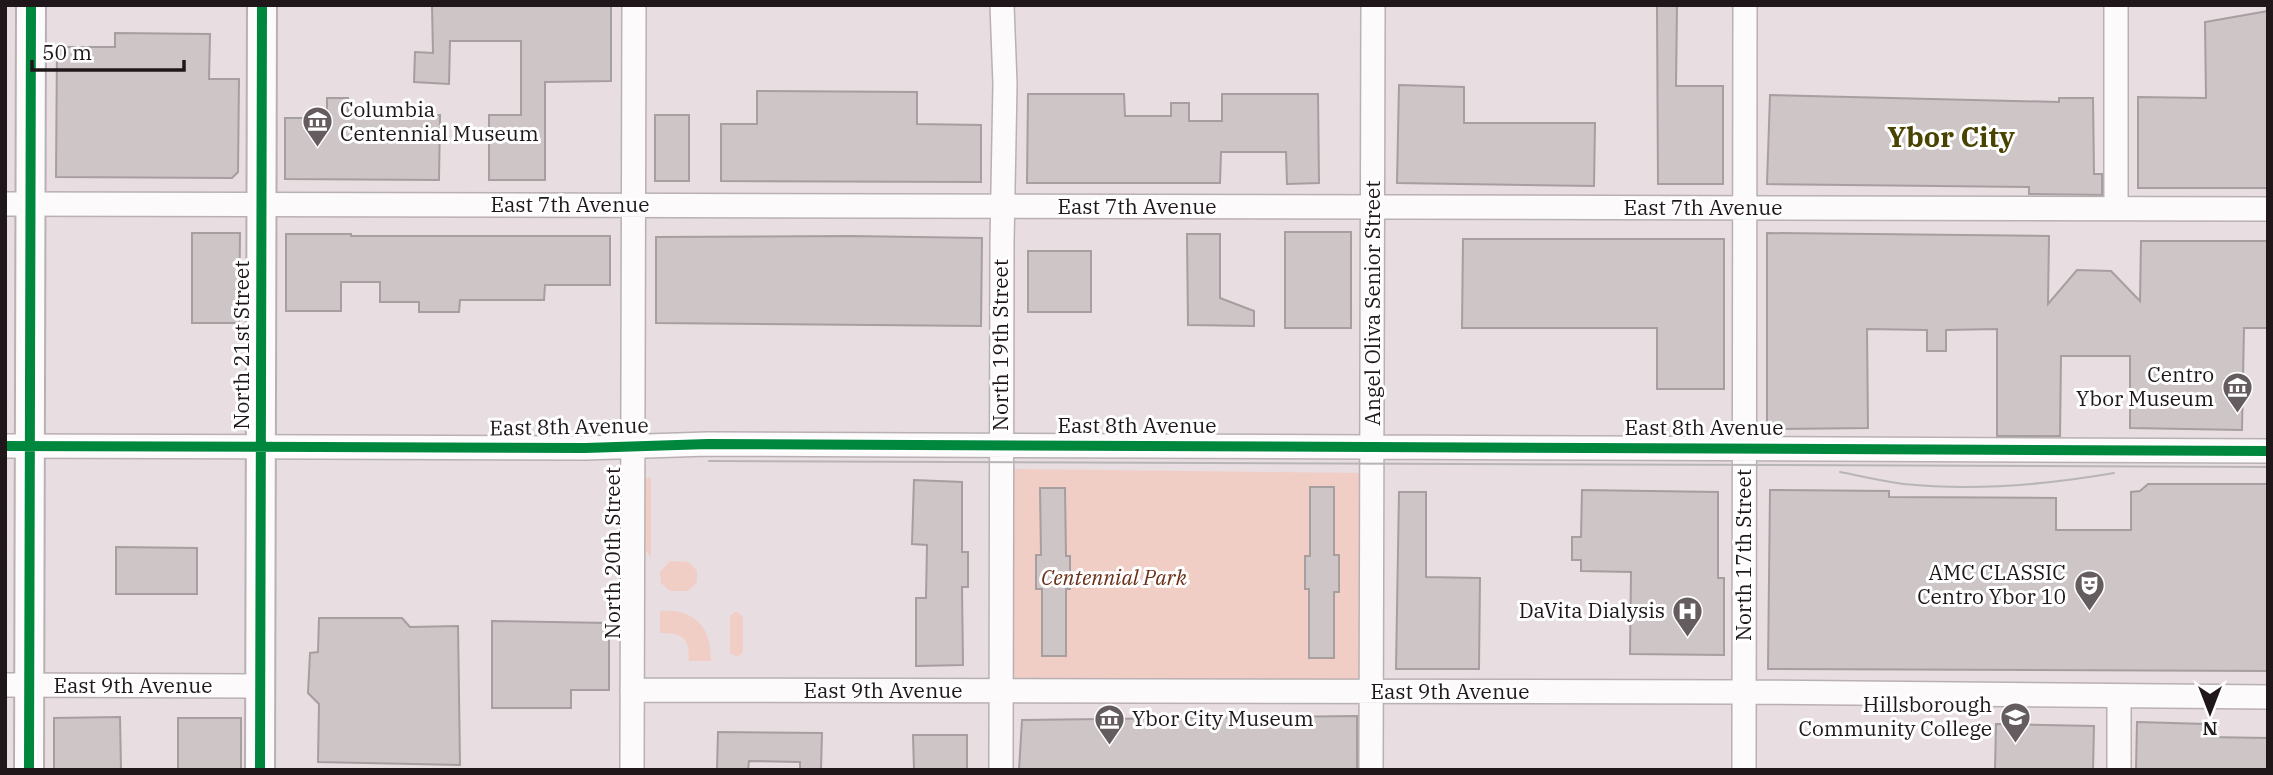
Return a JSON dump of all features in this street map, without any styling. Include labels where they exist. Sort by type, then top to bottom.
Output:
[{"type":"main road","points":[[29,770],[17,685],[18,204],[31,5]]},
{"type":"main road","name":"North 21st Street","points":[[260,770],[262,5]]},
{"type":"street","name":"North 20th Street","points":[[632,770],[634,5]]},
{"type":"street","name":"North 19th Street","points":[[1001,770],[1004,84],[1002,5]]},
{"type":"street","name":"Angel Oliva Senior Street","points":[[1371,770],[1373,5]]},
{"type":"street","name":"North 17th Street","points":[[1744,770],[1745,5]]},
{"type":"street","points":[[2116,5],[2116,208]]},
{"type":"street","name":"East 7th Avenue","points":[[18,204],[2268,209]]},
{"type":"street","name":"East 8th Avenue","points":[[18,446],[632,447],[708,444],[2268,451]]},
{"type":"street","name":"East 9th Avenue","points":[[17,685],[260,686]]},
{"type":"street","name":"East 9th Avenue","points":[[632,690],[1744,692],[2268,697]]},
{"type":"street","points":[[2119,696],[2119,770]]},
{"type":"green space","name":"Centennial Park","points":[[1007,469],[1366,473],[1367,685],[1004,686]]},
{"type":"green space","points":[[651,477],[651,557],[644,549],[644,480]]},
{"type":"green space","points":[[670,561],[689,562],[697,571],[697,582],[688,591],[670,591],[661,583],[660,572]]},
{"type":"green space","points":[[660,611],[683,613],[699,622],[708,638],[711,661],[689,661],[688,646],[683,638],[660,633]]},
{"type":"green space","points":[[735,612],[743,617],[743,652],[738,657],[730,653],[730,616]]},
{"type":"building","points":[[432,5],[611,5],[611,81],[545,82],[545,180],[489,180],[489,115],[521,115],[521,41],[450,41],[449,84],[414,82],[415,52],[433,53]]},
{"type":"building","points":[[1657,5],[1677,5],[1676,86],[1723,86],[1723,184],[1658,184]]},
{"type":"building","points":[[2268,11],[2268,188],[2138,188],[2138,97],[2206,98],[2205,22]]},
{"type":"building","points":[[115,33],[210,34],[209,79],[239,79],[238,172],[232,178],[56,177],[57,47],[115,47]]},
{"type":"building","points":[[1399,85],[1464,87],[1464,123],[1595,123],[1594,186],[1397,183]]},
{"type":"building","points":[[757,91],[917,92],[917,124],[981,125],[981,182],[721,181],[721,124],[757,124]]},
{"type":"building","points":[[1028,94],[1124,94],[1125,116],[1171,116],[1171,103],[1189,103],[1189,121],[1222,121],[1222,94],[1318,94],[1319,183],[1287,184],[1286,152],[1221,152],[1220,183],[1027,183]]},
{"type":"building","points":[[1770,95],[2059,102],[2059,98],[2093,98],[2094,174],[2102,174],[2102,195],[2029,194],[2029,187],[1767,184]]},
{"type":"building","points":[[327,98],[348,98],[348,115],[440,115],[439,180],[285,179],[285,118],[327,118]]},
{"type":"building","points":[[655,115],[689,115],[689,181],[655,181]]},
{"type":"building","points":[[1285,232],[1351,232],[1351,328],[1285,328]]},
{"type":"building","points":[[192,233],[240,233],[239,323],[192,323]]},
{"type":"building","points":[[1767,233],[2049,236],[2048,304],[2077,270],[2111,271],[2140,301],[2141,241],[2268,241],[2268,328],[2244,328],[2242,430],[2130,428],[2130,356],[2061,356],[2060,436],[1997,436],[1997,329],[1946,330],[1946,351],[1927,351],[1927,330],[1867,329],[1868,428],[1767,429]]},
{"type":"building","points":[[286,234],[610,236],[610,285],[545,285],[544,300],[460,300],[459,312],[419,312],[419,302],[380,302],[380,282],[341,282],[341,311],[286,311]]},
{"type":"building","points":[[1187,234],[1220,234],[1220,298],[1254,311],[1254,326],[1188,325]]},
{"type":"building","points":[[656,237],[982,238],[981,326],[656,323]]},
{"type":"building","points":[[1463,239],[1724,239],[1724,389],[1657,389],[1657,328],[1462,328]]},
{"type":"building","points":[[1028,251],[1091,251],[1091,312],[1028,312]]},
{"type":"building","points":[[914,480],[962,482],[962,552],[968,552],[968,587],[962,587],[963,665],[916,666],[916,598],[926,598],[927,545],[912,544]]},
{"type":"building","points":[[2148,484],[2268,484],[2268,671],[1768,669],[1770,490],[1889,491],[1889,497],[2056,498],[2056,530],[2131,530],[2131,492],[2140,491]]},
{"type":"building","points":[[1310,487],[1334,487],[1334,555],[1339,555],[1339,592],[1334,592],[1334,658],[1309,658],[1309,589],[1305,589],[1305,556],[1310,556]]},
{"type":"building","points":[[1040,488],[1065,488],[1066,556],[1070,556],[1070,589],[1066,589],[1066,656],[1042,656],[1042,589],[1036,589],[1036,555],[1041,555]]},
{"type":"building","points":[[1582,490],[1718,492],[1718,578],[1724,578],[1724,655],[1630,654],[1631,572],[1581,571],[1581,560],[1572,560],[1572,537],[1581,537]]},
{"type":"building","points":[[1399,492],[1426,492],[1426,577],[1480,578],[1479,669],[1396,669]]},
{"type":"building","points":[[116,547],[197,548],[197,594],[116,594]]},
{"type":"building","points":[[319,618],[402,618],[410,627],[458,626],[460,765],[318,762],[319,704],[308,693],[310,653],[318,652]]},
{"type":"building","points":[[492,621],[609,623],[609,690],[571,690],[571,708],[492,708]]},
{"type":"building","points":[[1357,716],[1357,770],[1019,770],[1022,720]]},
{"type":"building","points":[[120,717],[121,770],[54,770],[54,718]]},
{"type":"building","points":[[178,718],[241,718],[241,770],[178,770]]},
{"type":"building","points":[[2137,722],[2206,724],[2206,737],[2268,738],[2268,770],[2136,770]]},
{"type":"building","points":[[1996,724],[2094,726],[2093,770],[1995,770]]},
{"type":"building","points":[[718,732],[822,733],[821,770],[800,770],[800,762],[749,761],[748,770],[717,770]]},
{"type":"building","points":[[913,735],[967,735],[967,770],[914,770]]},
{"type":"tram line","points":[[709,461],[2268,467]]},
{"type":"tram line","points":[[1840,472],[1904,484],[1957,487],[2036,484],[2114,473]]},
{"type":"cycle path","points":[[29,770],[31,5]]},
{"type":"cycle path","points":[[260,770],[262,5]]},
{"type":"cycle path","points":[[5,446],[585,448],[708,444],[2268,451]]},
{"type":"place","name":"Columbia Centennial Museum","points":[[317,149]]},
{"type":"place","name":"Centro Ybor Museum","points":[[2237,414]]},
{"type":"place","name":"AMC CLASSIC Centro Ybor 10","points":[[2089,612]]},
{"type":"place","name":"DaVita Dialysis","points":[[1688,638]]},
{"type":"place","name":"Hillsborough Community College","points":[[2015,744]]},
{"type":"place","name":"Ybor City Museum","points":[[1109,746]]},
{"type":"district","name":"Ybor City","points":[[1951,137]]}]
